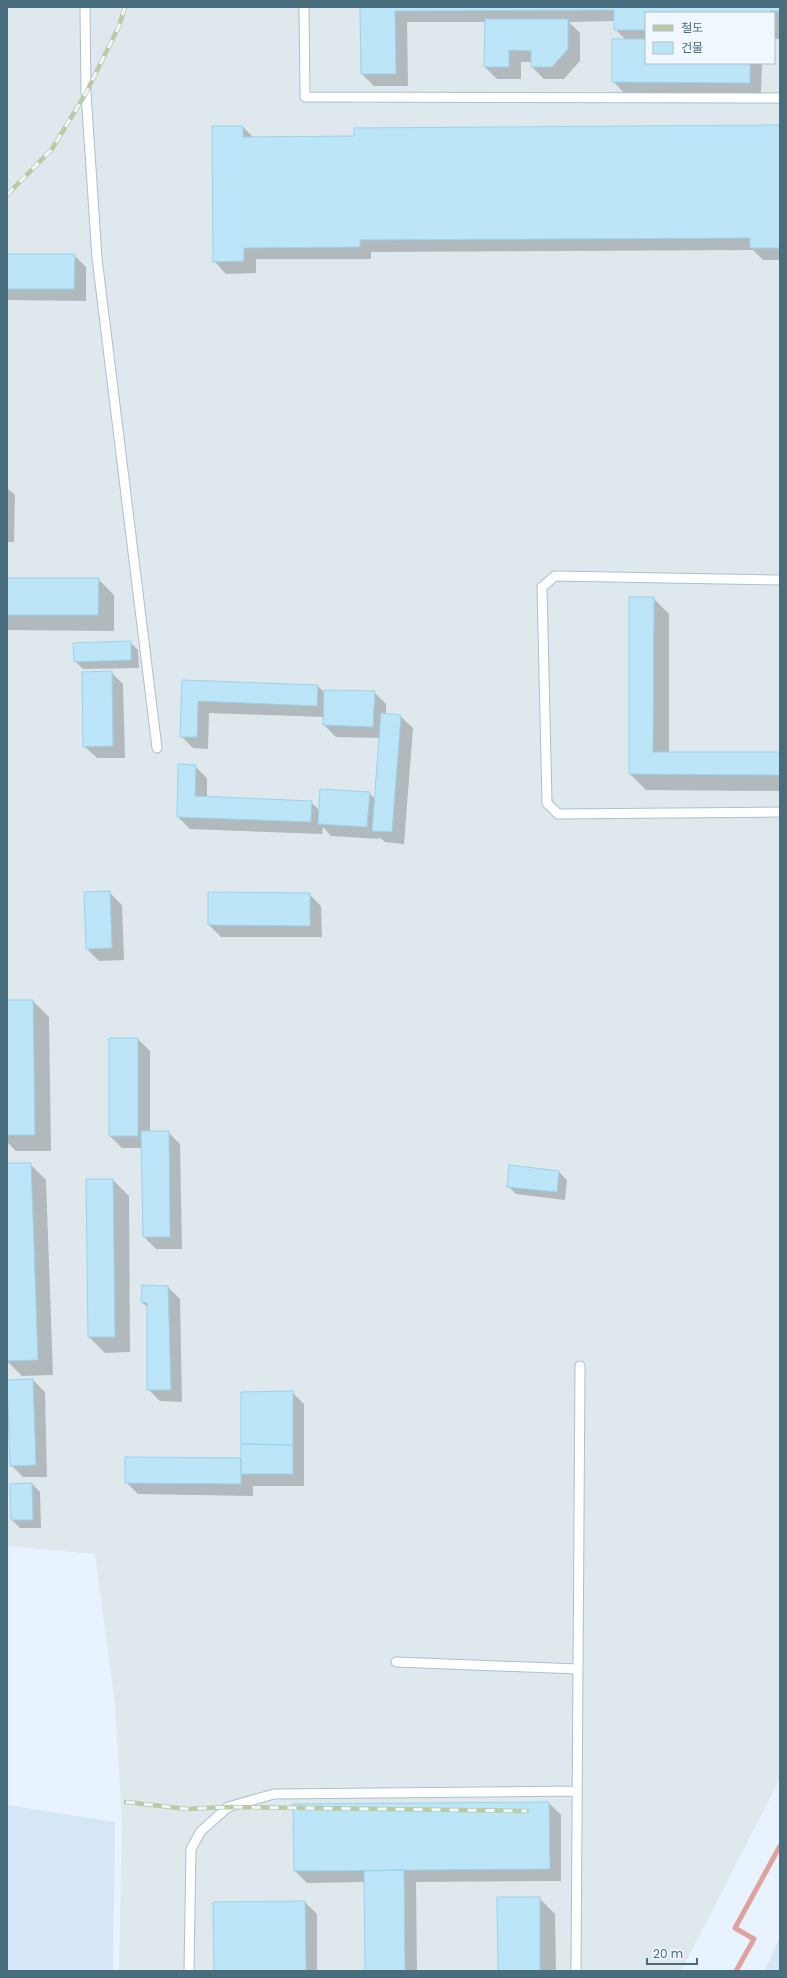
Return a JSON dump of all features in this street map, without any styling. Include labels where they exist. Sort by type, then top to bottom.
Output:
[{"type":"lane","points":[[85,7],[86,93],[97,258],[157,748]]},
{"type":"lane","points":[[304,7],[305,96],[780,98]]},
{"type":"lane","points":[[780,580],[555,576],[542,587],[547,803],[558,814],[780,812]]},
{"type":"lane","points":[[576,1971],[580,1366]]},
{"type":"lane","points":[[396,1662],[578,1669]]},
{"type":"lane","points":[[189,1971],[191,1849],[201,1831],[228,1807],[274,1794],[576,1791]]},
{"type":"shaded area","points":[[7,7],[780,7],[780,1779],[681,1971],[119,1971],[122,1823],[115,1704],[95,1554],[7,1546]]},
{"type":"shaded area","points":[[7,1805],[115,1822],[113,1971],[7,1971]]},
{"type":"shaded area","points":[[780,1937],[780,1971],[764,1971]]},
{"type":"building","points":[[360,7],[780,7],[780,11],[770,12],[645,12],[645,30],[614,30],[614,10],[395,11],[396,74],[361,74]]},
{"type":"building","points":[[485,19],[568,19],[568,49],[552,67],[531,67],[531,51],[509,50],[509,67],[484,67]]},
{"type":"building","points":[[612,39],[645,39],[645,64],[750,64],[750,83],[612,82]]},
{"type":"building","points":[[780,125],[780,248],[750,248],[750,238],[360,240],[360,247],[244,248],[244,261],[213,262],[212,126],[243,126],[243,137],[354,136],[354,128]]},
{"type":"building","points":[[7,254],[75,254],[74,289],[7,289]]},
{"type":"building","points":[[7,578],[99,578],[98,615],[7,615]]},
{"type":"building","points":[[629,597],[654,597],[653,752],[780,752],[780,775],[629,774]]},
{"type":"building","points":[[131,641],[131,660],[74,662],[73,643]]},
{"type":"building","points":[[112,671],[113,746],[83,747],[82,672]]},
{"type":"building","points":[[182,680],[318,685],[317,706],[198,701],[197,737],[180,737]]},
{"type":"building","points":[[324,690],[375,691],[373,727],[323,725]]},
{"type":"building","points":[[381,713],[401,715],[392,832],[372,831]]},
{"type":"building","points":[[178,764],[196,765],[195,796],[312,801],[311,822],[177,817]]},
{"type":"building","points":[[320,789],[370,792],[367,827],[318,824]]},
{"type":"building","points":[[110,891],[112,948],[86,949],[84,892]]},
{"type":"building","points":[[208,892],[310,893],[310,926],[208,925]]},
{"type":"building","points":[[7,1000],[33,1000],[35,1135],[7,1135]]},
{"type":"building","points":[[109,1038],[138,1038],[138,1136],[109,1136]]},
{"type":"building","points":[[141,1131],[169,1131],[170,1237],[143,1237]]},
{"type":"building","points":[[7,1163],[31,1163],[38,1360],[7,1361]]},
{"type":"building","points":[[509,1165],[559,1171],[557,1192],[507,1187]]},
{"type":"building","points":[[86,1179],[113,1179],[115,1337],[88,1337]]},
{"type":"building","points":[[142,1285],[168,1286],[171,1390],[147,1390],[147,1303],[141,1302]]},
{"type":"building","points":[[33,1379],[36,1465],[10,1466],[7,1380]]},
{"type":"building","points":[[293,1391],[293,1445],[241,1444],[241,1392]]},
{"type":"building","points":[[241,1444],[293,1445],[293,1474],[241,1474]]},
{"type":"building","points":[[125,1457],[241,1458],[241,1484],[125,1483]]},
{"type":"building","points":[[32,1483],[33,1520],[11,1520],[10,1484]]},
{"type":"building","points":[[549,1802],[550,1869],[294,1871],[293,1804]]},
{"type":"building","points":[[404,1870],[405,1971],[365,1971],[364,1871]]},
{"type":"building","points":[[497,1897],[540,1897],[540,1971],[498,1971]]},
{"type":"building","points":[[305,1901],[306,1971],[214,1971],[213,1902]]},
{"type":"waterway","points":[[736,1971],[754,1939],[735,1928],[780,1846]]},
{"type":"railway","points":[[7,195],[52,149],[86,93],[119,26],[125,7]]},
{"type":"railway","points":[[126,1802],[187,1809],[228,1807],[527,1811]]}]
